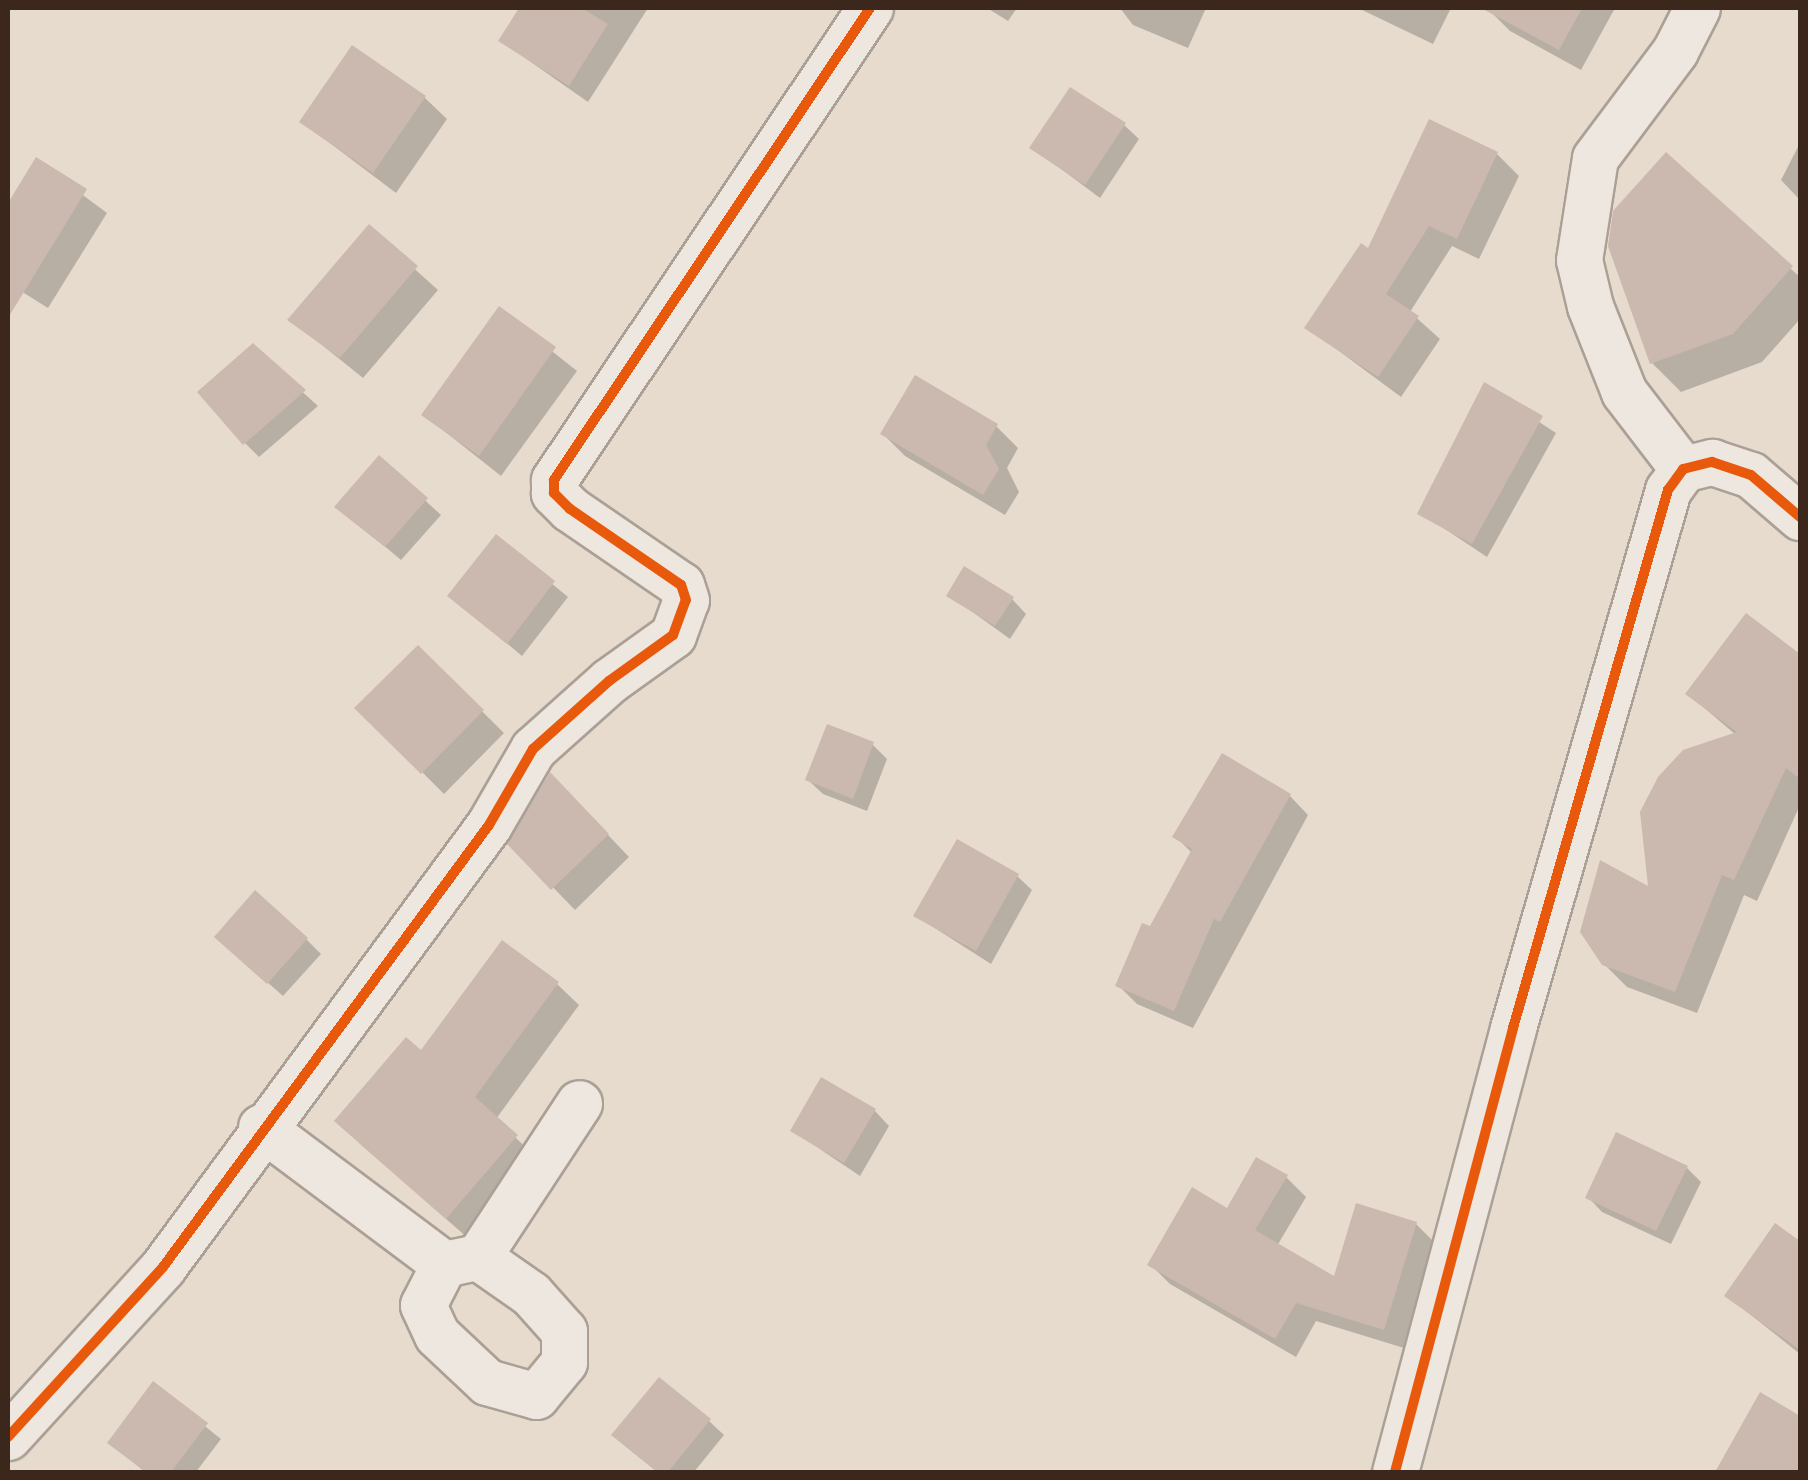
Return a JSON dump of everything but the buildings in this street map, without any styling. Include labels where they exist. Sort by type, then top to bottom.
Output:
[{"type":"street","points":[[8,1437],[163,1267],[260,1128],[488,824],[534,749],[609,680],[658,652],[681,623],[681,584],[570,509],[554,493],[554,480],[870,8]]},
{"type":"street","points":[[1683,470],[1624,392],[1590,306],[1580,260],[1595,158],[1675,52],[1696,8]]},
{"type":"street","points":[[1395,1472],[1513,1028],[1668,490],[1683,470],[1712,462],[1751,475],[1800,517]]},
{"type":"street","points":[[260,1128],[461,1260],[579,1104]]},
{"type":"cycle path","points":[[8,1437],[163,1267],[489,825],[533,749],[609,681],[673,635],[686,600],[681,585],[570,509],[554,493],[554,480],[870,8]]},
{"type":"cycle path","points":[[1395,1472],[1513,1028],[1668,490],[1683,469],[1712,462],[1751,475],[1800,517]]}]
